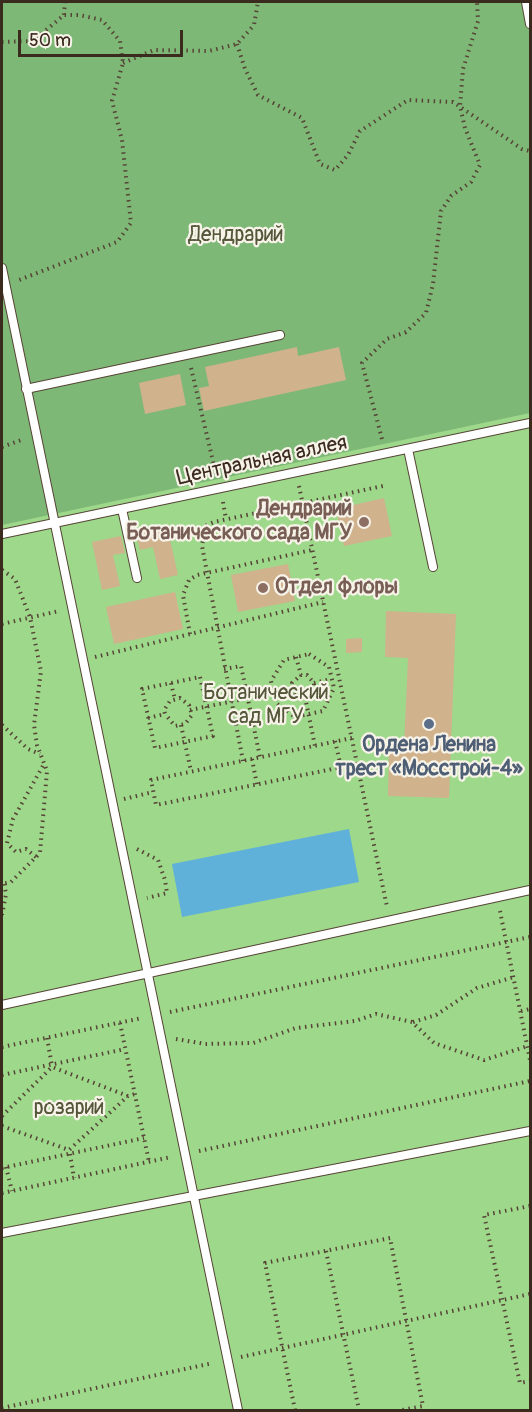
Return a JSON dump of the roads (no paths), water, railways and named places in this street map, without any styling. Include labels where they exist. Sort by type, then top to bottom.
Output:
[{"type":"lane","points":[[526,2],[531,24]]},
{"type":"lane","points":[[2,268],[238,1410]]},
{"type":"lane","points":[[26,389],[280,335]]},
{"type":"lane","name":"Центральная аллея","points":[[2,534],[531,423]]},
{"type":"lane","points":[[408,450],[433,567]]},
{"type":"lane","points":[[122,509],[137,578]]},
{"type":"lane","points":[[2,1005],[147,971],[531,890]]},
{"type":"lane","points":[[2,1233],[531,1131]]},
{"type":"water","points":[[349,829],[359,882],[182,917],[172,864]]},
{"type":"place","name":"Дендрарий Ботанического сада МГУ","points":[[364,522]]},
{"type":"place","name":"Отдел флоры","points":[[263,588]]},
{"type":"place","name":"Ордена Ленина трест «Мосстрой-4»","points":[[429,724]]},
{"type":"park label","name":"Дендрарий","points":[[236,236]]},
{"type":"park label","name":"Ботанический сад МГУ","points":[[266,706]]},
{"type":"park label","name":"розарий","points":[[69,1109]]}]
